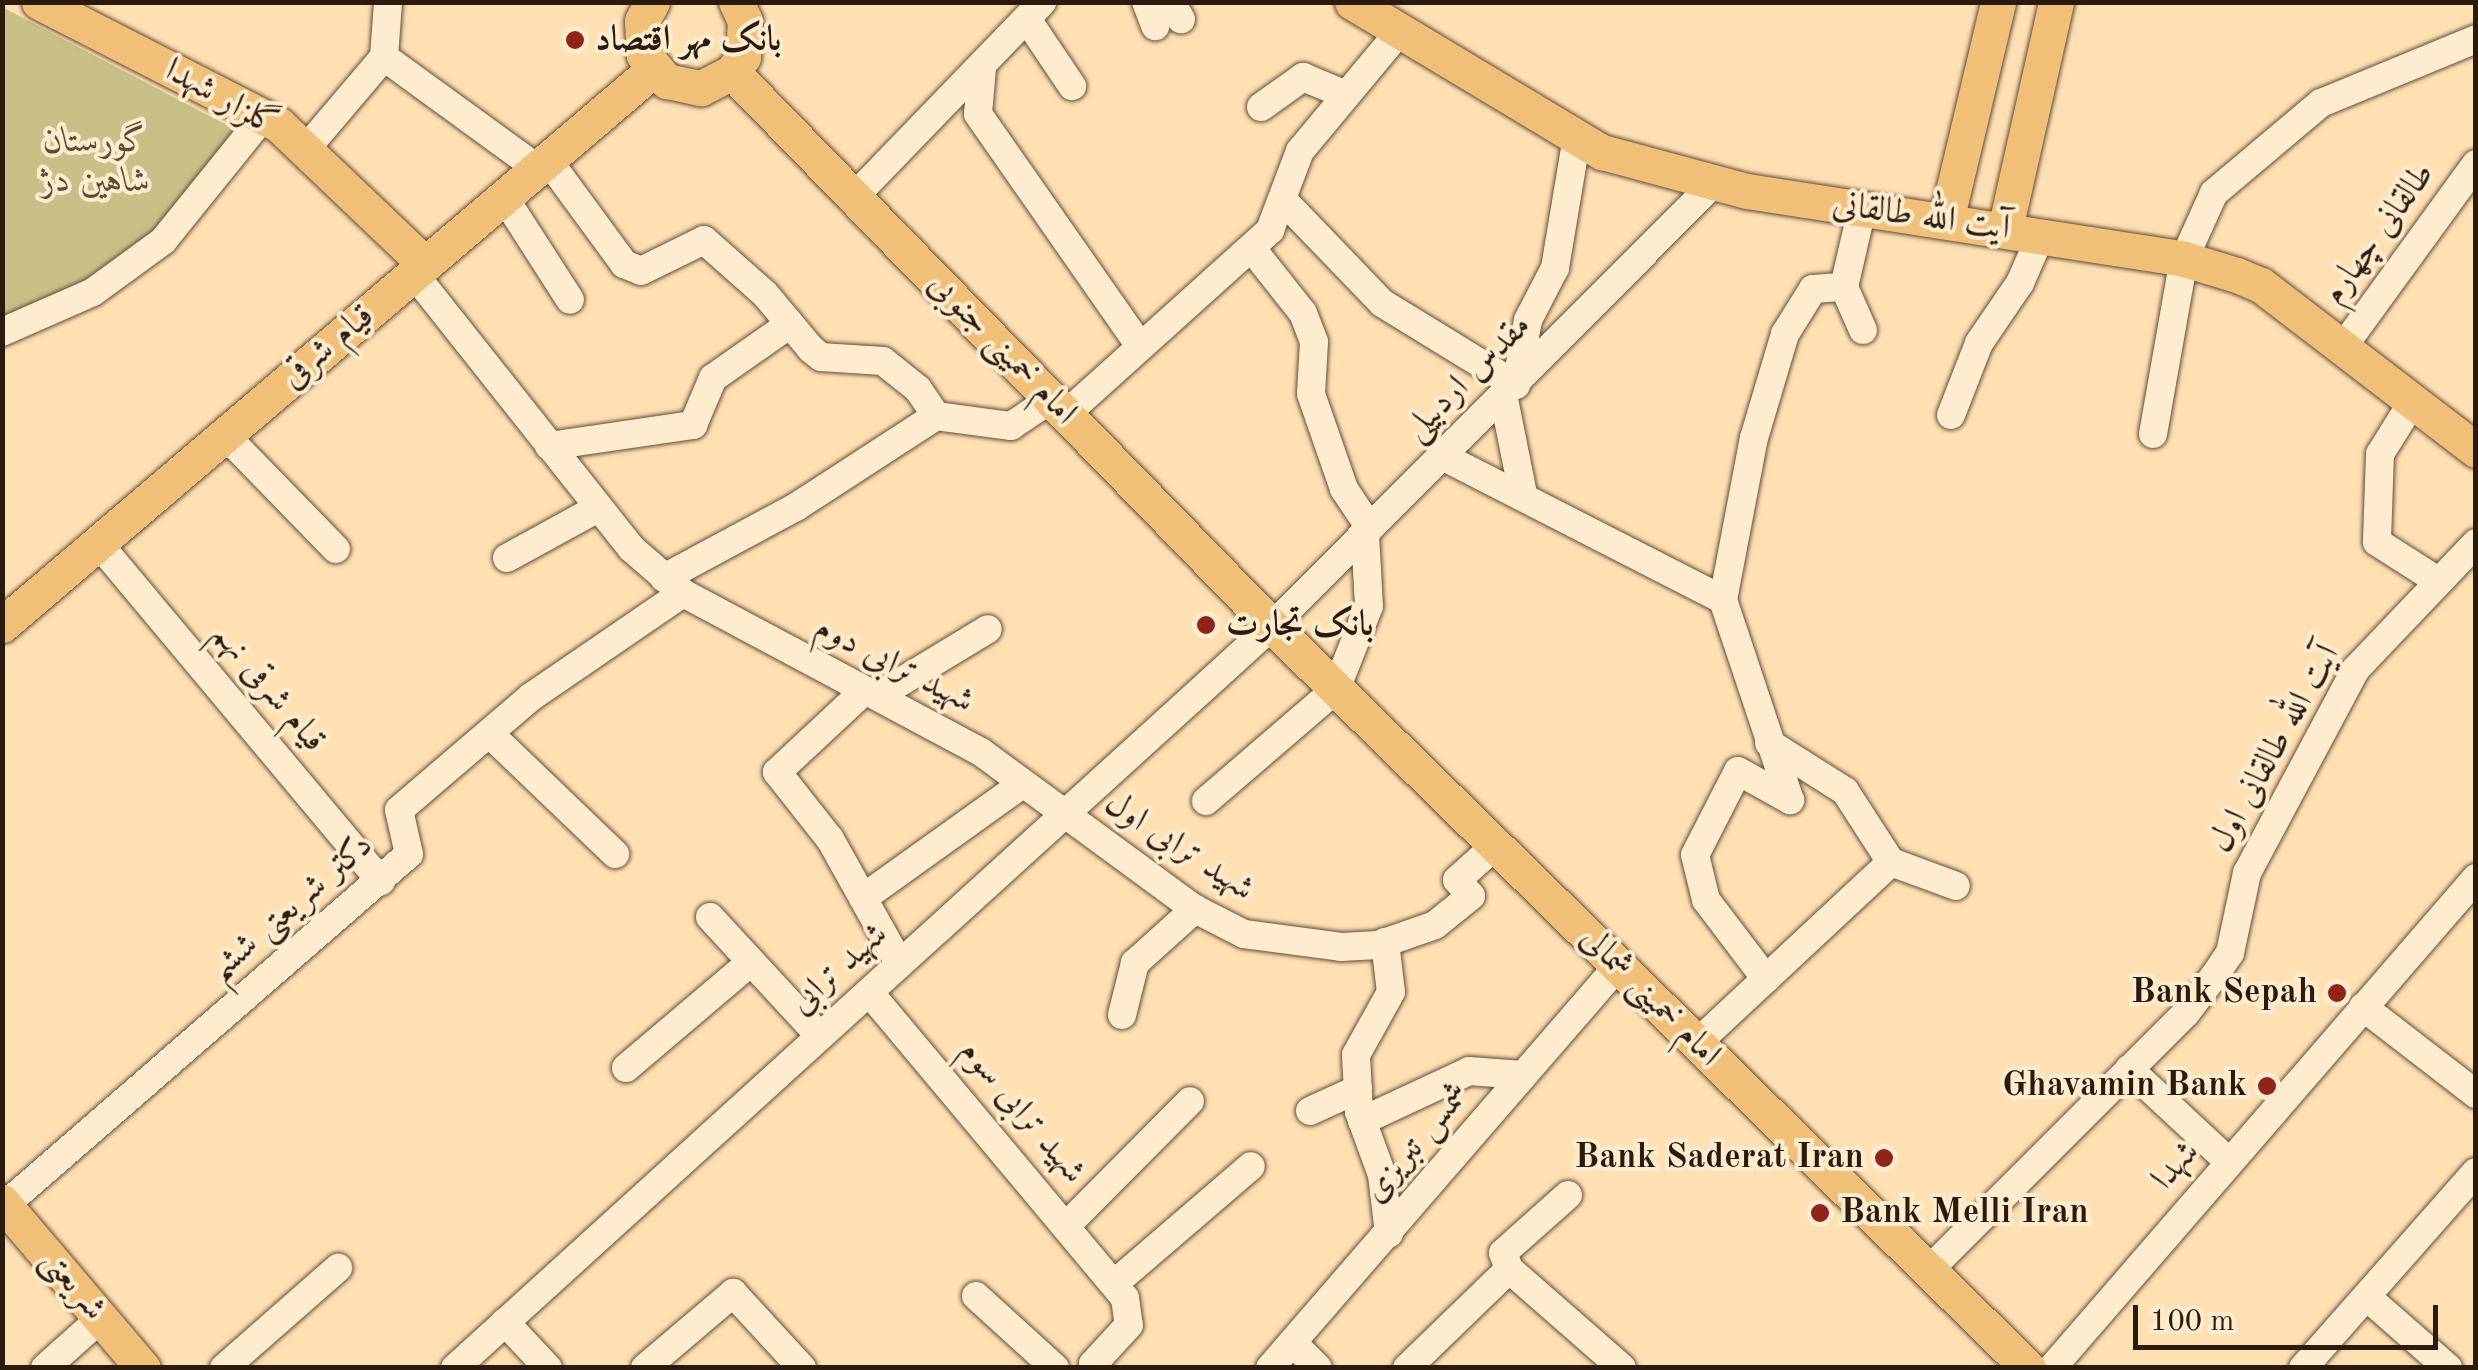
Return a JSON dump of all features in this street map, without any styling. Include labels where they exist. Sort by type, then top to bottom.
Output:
[{"type":"main road","name":"گلزار شهدا","points":[[39,2],[263,117],[305,150],[419,269]]},
{"type":"main road","name":"آیت الله طالقانی","points":[[1352,2],[1602,152],[1714,182],[2184,259],[2261,286],[2476,450]]},
{"type":"main road","points":[[1946,221],[1998,2]]},
{"type":"main road","points":[[2005,229],[2056,2]]},
{"type":"main road","points":[[649,3],[640,38],[653,70],[666,81],[701,88],[732,72],[747,39],[738,3]]},
{"type":"main road","name":"قیام شرقی","points":[[2,625],[653,70]]},
{"type":"main road","name":"امام خمینی جنوبی","points":[[732,72],[1272,626]]},
{"type":"main road","name":"امام خمینی شمالی","points":[[1272,626],[2028,1368]]},
{"type":"main road","name":"شریعتی","points":[[4,1203],[143,1368]]},
{"type":"street","points":[[305,150],[384,57],[388,2]]},
{"type":"street","points":[[854,196],[1034,11],[1072,86]]},
{"type":"street","points":[[384,57],[542,164],[624,264],[642,271],[704,240],[821,356],[883,361],[918,389],[936,416],[1010,426],[1058,406],[1140,346],[1253,250],[1284,201],[1300,152],[1344,94],[1400,31]]},
{"type":"street","points":[[2153,434],[2184,259],[2214,193],[2321,103],[2476,39]]},
{"type":"street","points":[[982,68],[978,114],[1140,346]]},
{"type":"street","points":[[1262,107],[1303,76],[1344,94]]},
{"type":"street","points":[[2,332],[93,292],[162,241],[263,117]]},
{"type":"street","points":[[1523,494],[1509,390],[1528,320],[1554,268],[1577,138]]},
{"type":"street","name":"طالقانی چهارم","points":[[2343,348],[2476,164]]},
{"type":"street","name":"مقدس اردبیلی","points":[[1272,626],[1714,182]]},
{"type":"street","points":[[504,197],[570,300]]},
{"type":"street","points":[[1284,201],[1382,303],[1509,390]]},
{"type":"street","points":[[1862,208],[1844,288],[1862,330]]},
{"type":"street","points":[[1951,414],[1979,343],[2020,283],[2040,236]]},
{"type":"street","points":[[1206,801],[1336,688],[1369,606],[1368,531],[1344,489],[1312,394],[1314,342],[1303,312],[1253,250]]},
{"type":"street","name":"شهید ترابی دوم","points":[[419,269],[598,508],[673,586],[980,752],[1062,816]]},
{"type":"street","points":[[1766,979],[1706,900],[1695,854],[1738,771],[1790,800],[1724,600],[1754,438],[1785,334],[1813,288],[1844,288]]},
{"type":"street","points":[[549,446],[692,425],[713,378],[790,324]]},
{"type":"street","points":[[2413,401],[2380,454],[2377,542],[2438,581]]},
{"type":"street","name":"دکتر شریعتی ششم","points":[[4,1203],[380,881],[412,848],[399,810],[531,698],[673,586],[936,416]]},
{"type":"street","points":[[225,435],[336,549]]},
{"type":"street","points":[[1442,456],[1724,600]]},
{"type":"street","points":[[507,558],[598,508]]},
{"type":"street","name":"قیام شرقی نهم","points":[[98,543],[380,881]]},
{"type":"street","name":"آیت الله طالقانی اول","points":[[1929,1270],[2129,1069],[2215,975],[2230,953],[2246,873],[2356,668],[2390,628],[2419,609],[2438,581],[2476,543]]},
{"type":"street","name":"شهید ترابی","points":[[455,1368],[1272,626]]},
{"type":"street","points":[[900,964],[830,839],[777,772],[871,693],[988,629]]},
{"type":"street","points":[[490,735],[615,854]]},
{"type":"street","points":[[1769,743],[1845,791],[1891,862],[1956,886]]},
{"type":"street","points":[[863,898],[1021,785]]},
{"type":"street","name":"شهید ترابی اول","points":[[1062,816],[1195,909],[1244,934],[1340,947],[1385,942],[1436,924],[1470,896],[1457,880],[1496,845]]},
{"type":"street","points":[[1698,1043],[1891,862]]},
{"type":"street","name":"شهدا","points":[[2052,1368],[2476,878]]},
{"type":"street","points":[[1122,1014],[1135,963],[1195,909]]},
{"type":"street","points":[[710,916],[820,1036]]},
{"type":"street","points":[[1385,942],[1391,992],[1356,1055],[1362,1121],[1382,1175],[1389,1234]]},
{"type":"street","points":[[626,1068],[751,962]]},
{"type":"street","name":"شمس تبریزی","points":[[1270,1368],[1618,966]]},
{"type":"street","name":"شهید ترابی سوم","points":[[869,992],[1115,1283]]},
{"type":"street","points":[[2363,1008],[2476,1094]]},
{"type":"street","points":[[2129,1069],[2230,1162]]},
{"type":"street","points":[[1362,1121],[1469,1071],[1523,1075]]},
{"type":"street","points":[[1310,1112],[1358,1089]]},
{"type":"street","points":[[1068,1224],[1190,1100]]},
{"type":"street","points":[[1092,1366],[1116,1343],[1132,1310],[1115,1283],[1251,1166]]},
{"type":"street","points":[[2303,1368],[2476,1172]]},
{"type":"street","points":[[1568,1195],[1502,1253],[1509,1269],[1605,1362]]},
{"type":"street","points":[[224,1368],[338,1268]]},
{"type":"street","points":[[1407,1368],[1509,1269]]},
{"type":"street","points":[[645,1368],[733,1293],[802,1368]]},
{"type":"street","points":[[976,1296],[1055,1368]]},
{"type":"street","points":[[2367,1297],[2448,1368]]},
{"type":"street","points":[[44,1368],[102,1318]]},
{"type":"street","points":[[505,1322],[548,1368]]},
{"type":"street","points":[[1293,1343],[1318,1368]]},
{"type":"green space","name":"گورستان شاهین دژ","points":[[2,7],[236,130],[168,223],[100,281],[2,325]]},
{"type":"place","name":"بانک مهر اقتصاد","points":[[575,40]]},
{"type":"place","name":"بانک تجارت","points":[[1206,625]]},
{"type":"place","name":"Bank Sepah","points":[[2337,993]]},
{"type":"place","name":"Ghavamin Bank","points":[[2267,1086]]},
{"type":"place","name":"Bank Saderat Iran","points":[[1884,1158]]},
{"type":"place","name":"Bank Melli Iran","points":[[1820,1213]]}]
